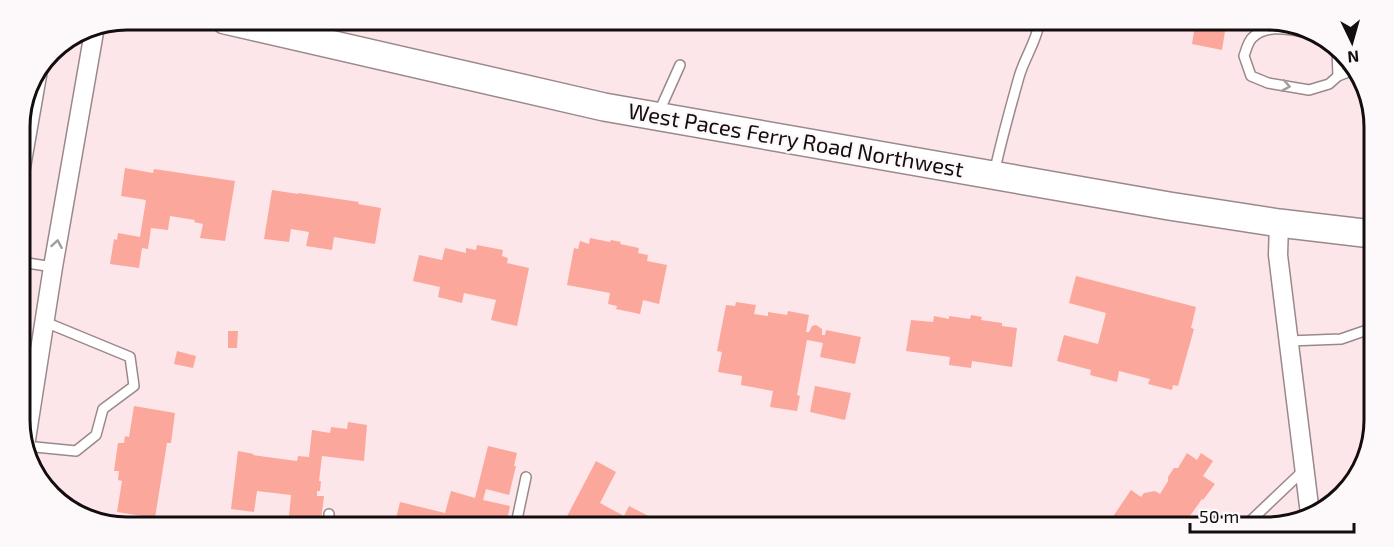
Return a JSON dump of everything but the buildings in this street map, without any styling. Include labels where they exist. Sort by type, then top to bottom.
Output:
[{"type":"main road","name":"West Paces Ferry Road Northwest","points":[[269,30],[604,107],[1169,206],[1364,233]]},
{"type":"street","points":[[30,415],[93,36]]},
{"type":"street","points":[[1279,223],[1278,255],[1309,507]]},
{"type":"lane","points":[[994,174],[1001,139],[1037,30]]},
{"type":"lane","points":[[1263,30],[1250,39],[1244,56],[1251,76],[1268,83],[1309,90],[1329,84],[1338,76],[1348,72]]},
{"type":"lane","points":[[657,116],[680,65]]},
{"type":"lane","points":[[1338,72],[1338,76]]},
{"type":"lane","points":[[30,263],[53,267]]},
{"type":"lane","points":[[34,447],[76,451],[96,435],[103,409],[134,386],[130,357],[45,322]]},
{"type":"lane","points":[[1289,341],[1341,339],[1364,331]]},
{"type":"lane","points":[[1255,517],[1305,469]]},
{"type":"lane","points":[[517,517],[526,477]]}]
